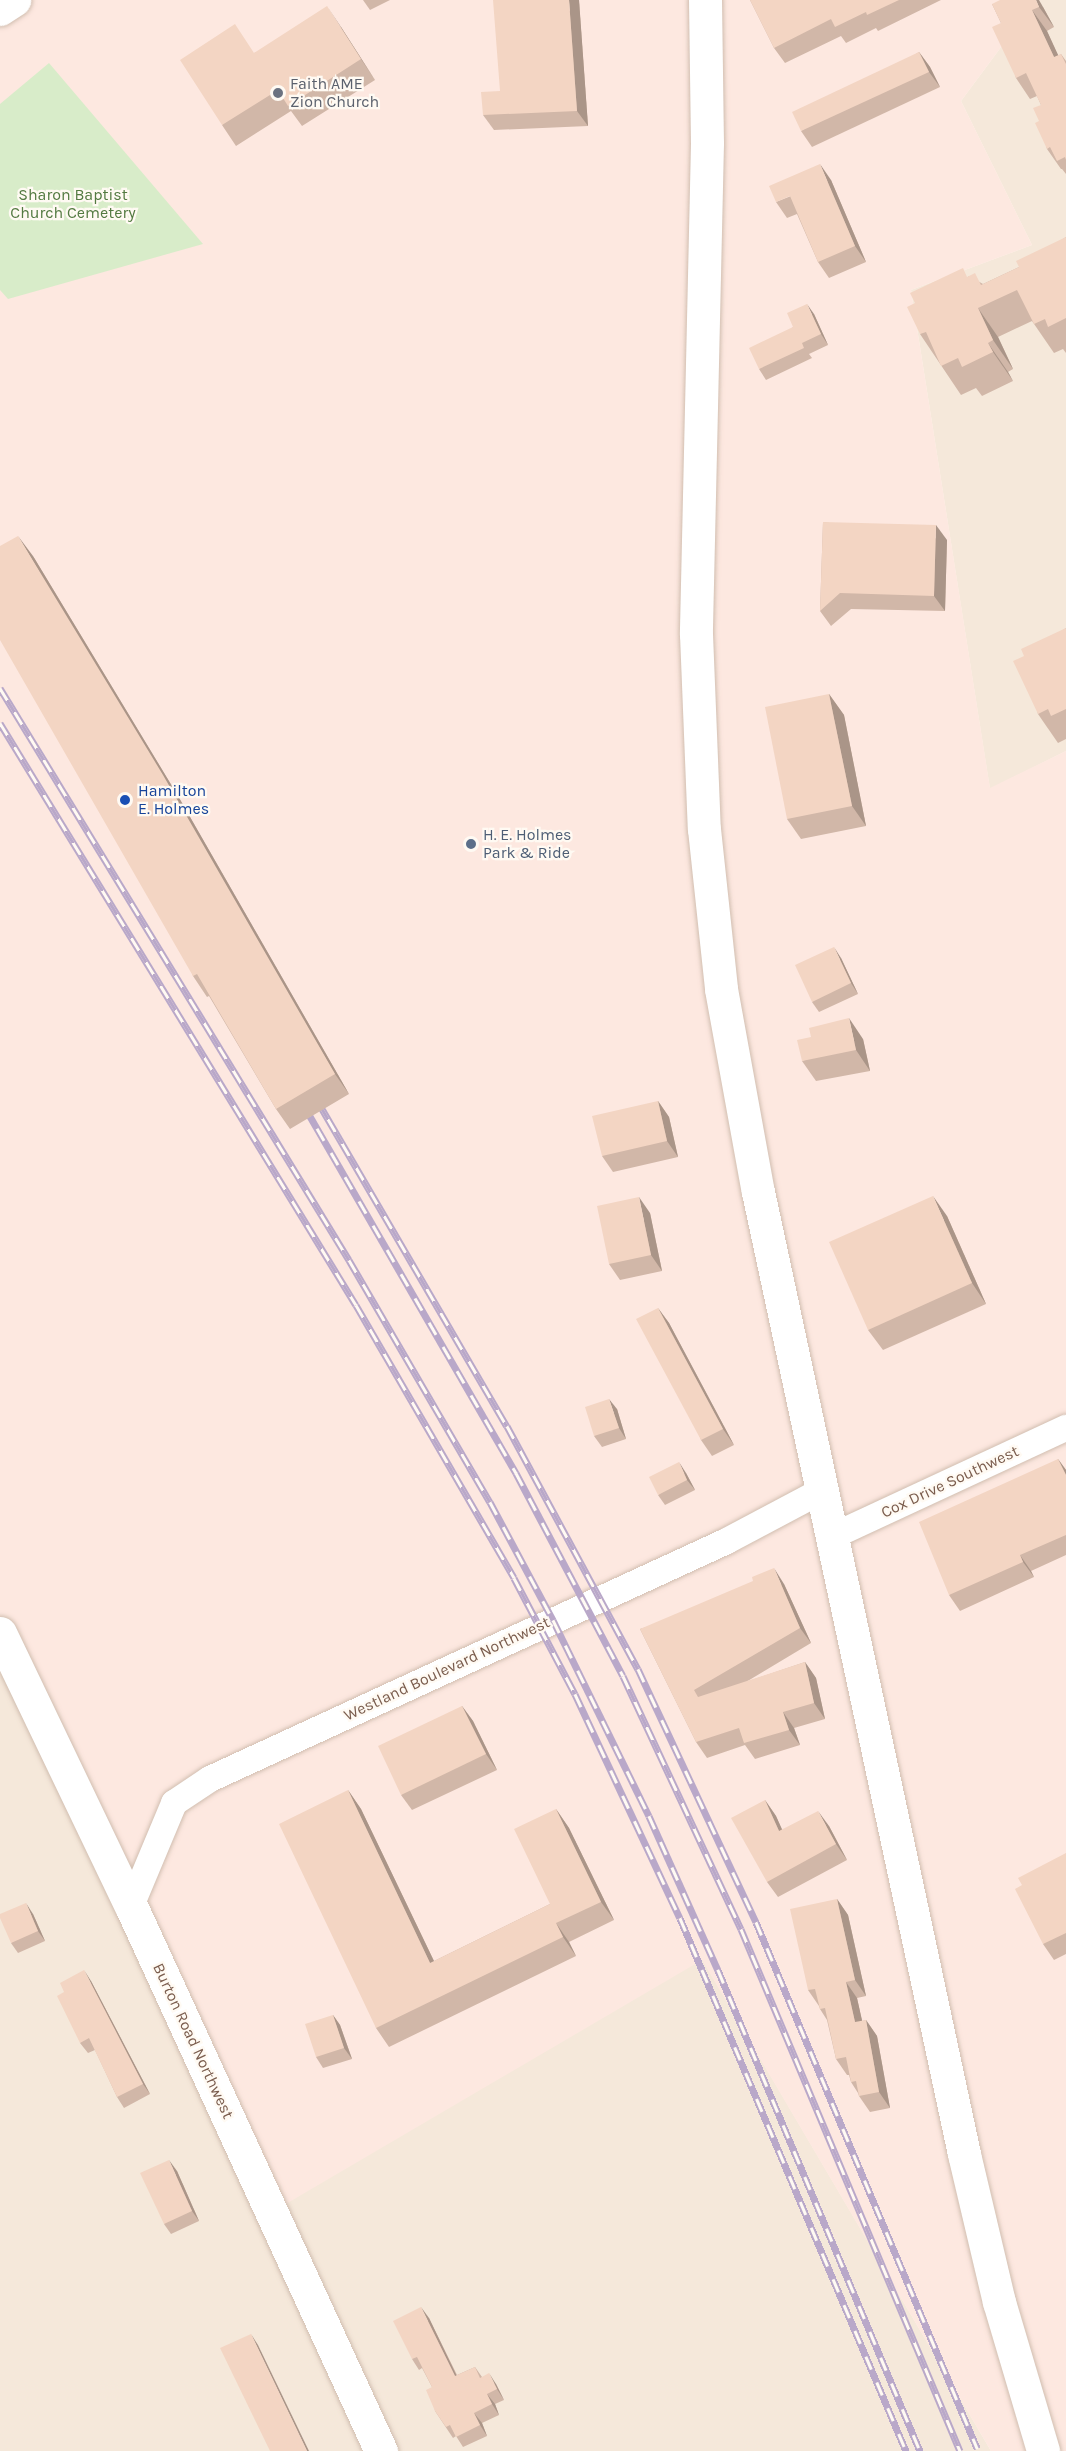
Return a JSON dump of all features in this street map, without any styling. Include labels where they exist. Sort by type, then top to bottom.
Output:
[{"type":"main road","points":[[0,9],[14,0]]},
{"type":"main road","points":[[705,0],[707,133],[696,634],[704,829],[713,926],[741,1107],[964,2154],[999,2302],[1043,2451]]},
{"type":"main road","name":"Burton Road Northwest","points":[[0,1633],[131,1906],[381,2451]]},
{"type":"street","name":"Cox Drive Southwest","points":[[833,1536],[1066,1428]]},
{"type":"street","name":"Westland Boulevard Northwest","points":[[131,1906],[174,1803],[210,1779],[727,1541],[823,1490]]},
{"type":"shaded area","points":[[0,0],[1036,0],[961,101],[1032,245],[911,290],[990,788],[1066,751],[1066,2451],[991,2451],[702,1960],[279,2208],[0,1640]]},
{"type":"shaded area","points":[[1036,0],[1066,0],[1066,751],[990,789],[911,290],[1032,245],[961,101]]},
{"type":"shaded area","points":[[0,1640],[279,2207],[702,1959],[991,2451],[0,2451]]},
{"type":"green space","name":"Sharon Baptist Church Cemetery","points":[[49,63],[203,244],[8,299],[0,290],[0,104]]},
{"type":"building","points":[[493,0],[569,0],[577,111],[483,115],[481,92],[500,91]]},
{"type":"building","points":[[750,0],[899,0],[835,27],[831,19],[774,48]]},
{"type":"building","points":[[1000,0],[1036,0],[1039,7],[1032,10],[1054,57],[1061,54],[1066,64],[1066,160],[1065,157],[1057,161],[1050,147],[1047,149],[1035,123],[1039,121],[1033,108],[1041,105],[1026,73],[1016,78],[992,27],[1001,23],[992,4]]},
{"type":"building","name":"Faith AME Zion Church","points":[[327,6],[361,59],[288,106],[278,90],[222,125],[180,60],[235,24],[254,53]]},
{"type":"building","points":[[919,52],[929,72],[801,131],[792,112]]},
{"type":"building","points":[[820,164],[855,246],[818,262],[790,196],[776,202],[769,186]]},
{"type":"building","points":[[1066,237],[1066,318],[1048,327],[1045,319],[1034,324],[1017,290],[978,308],[993,340],[988,343],[993,352],[962,367],[958,358],[941,366],[926,332],[920,334],[907,307],[915,303],[910,293],[963,268],[967,277],[975,273],[981,285],[1019,267],[1016,261]]},
{"type":"building","points":[[807,304],[821,334],[802,343],[804,348],[759,369],[749,348],[793,327],[787,313]]},
{"type":"building","points":[[823,522],[936,525],[934,596],[840,593],[820,611]]},
{"type":"building","points":[[18,536],[163,775],[335,1074],[276,1109],[197,974],[193,976],[0,640],[0,546]]},
{"type":"building","points":[[1066,628],[1066,709],[1051,716],[1048,709],[1038,714],[1013,661],[1024,656],[1021,649]]},
{"type":"building","points":[[829,694],[852,806],[787,819],[765,707]]},
{"type":"building","points":[[834,947],[851,983],[812,1002],[795,965]]},
{"type":"building","points":[[849,1018],[856,1050],[802,1061],[797,1040],[811,1037],[809,1028]]},
{"type":"building","points":[[658,1101],[667,1141],[602,1156],[592,1116]]},
{"type":"building","points":[[933,1196],[972,1283],[868,1330],[829,1242]]},
{"type":"building","points":[[639,1197],[651,1255],[609,1264],[597,1206]]},
{"type":"building","points":[[658,1308],[723,1429],[701,1440],[636,1319]]},
{"type":"building","points":[[609,1399],[619,1428],[594,1436],[585,1407]]},
{"type":"building","points":[[1058,1459],[1066,1475],[1066,1535],[1020,1555],[1023,1562],[949,1595],[919,1522]]},
{"type":"building","points":[[679,1462],[687,1480],[658,1495],[649,1477]]},
{"type":"building","points":[[774,1568],[800,1628],[694,1690],[698,1697],[805,1662],[814,1703],[783,1712],[789,1730],[744,1743],[739,1728],[696,1742],[640,1629],[753,1581],[752,1577]]},
{"type":"building","points":[[462,1706],[486,1754],[401,1795],[378,1746]]},
{"type":"building","points":[[348,1790],[430,1963],[550,1904],[514,1829],[556,1809],[601,1902],[556,1923],[563,1937],[376,2028],[279,1824]]},
{"type":"building","points":[[765,1800],[779,1831],[818,1811],[836,1844],[767,1882],[731,1818]]},
{"type":"building","points":[[1066,1853],[1066,1933],[1043,1944],[1015,1889],[1022,1885],[1018,1878]]},
{"type":"building","points":[[837,1899],[855,1980],[846,1982],[855,2022],[866,2020],[879,2092],[859,2096],[856,2081],[851,2082],[846,2057],[836,2059],[825,2008],[820,2009],[815,1989],[808,1990],[790,1909]]},
{"type":"building","points":[[26,1903],[38,1931],[11,1943],[0,1914]]},
{"type":"building","points":[[84,1970],[143,2084],[117,2097],[89,2038],[80,2043],[57,1996],[64,1992],[60,1983]]},
{"type":"building","points":[[333,2015],[344,2048],[316,2057],[305,2024]]},
{"type":"building","points":[[169,2160],[192,2211],[164,2224],[140,2173]]},
{"type":"building","points":[[421,2307],[455,2376],[475,2367],[480,2378],[489,2373],[497,2389],[487,2394],[492,2404],[474,2413],[480,2425],[456,2437],[450,2425],[446,2427],[435,2411],[426,2390],[432,2387],[417,2357],[412,2359],[393,2321]]},
{"type":"building","points":[[251,2334],[307,2451],[270,2451],[220,2348]]},
{"type":"railway","points":[[0,688],[349,1260],[490,1502],[553,1620],[649,1816],[718,1970],[920,2451]]},
{"type":"railway","points":[[0,723],[356,1305],[514,1578],[575,1694],[680,1918],[906,2451]]},
{"type":"railway","points":[[314,1095],[507,1426],[638,1669],[756,1922],[977,2448]]},
{"type":"railway","points":[[303,1104],[516,1473],[623,1676],[741,1929],[960,2451]]},
{"type":"place","name":"Faith AME Zion Church","points":[[278,93]]},
{"type":"place","name":"Hamilton E. Holmes","points":[[125,800]]},
{"type":"place","name":"H. E. Holmes Park & Ride","points":[[471,844]]}]
